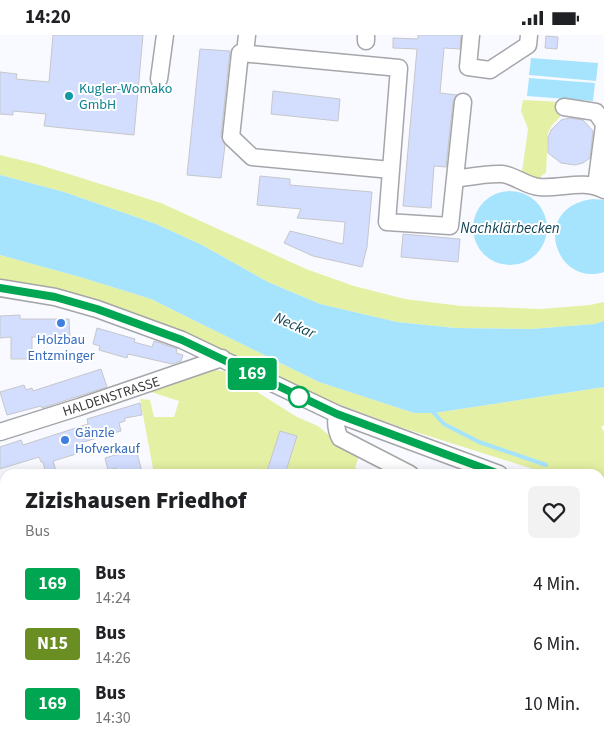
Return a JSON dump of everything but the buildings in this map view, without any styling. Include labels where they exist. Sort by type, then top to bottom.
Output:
[{"type":"street","points":[[159,79],[165,35]]},
{"type":"street","points":[[245,53],[247,35]]},
{"type":"street","points":[[471,35],[468,67],[490,70],[528,45],[529,35]]},
{"type":"street","points":[[391,170],[252,157],[231,137],[240,53],[399,68],[387,222],[450,226],[463,102]]},
{"type":"street","points":[[455,179],[502,174],[535,187],[554,188],[576,184],[600,188],[604,125],[596,112],[564,107]]},
{"type":"street","points":[[0,288],[55,297],[97,309],[182,340],[222,358],[279,388],[337,414],[486,469]]},
{"type":"street","name":"HALDENSTRASSE","points":[[0,432],[222,358]]},
{"type":"street","points":[[337,414],[335,424],[340,438],[390,469]]},
{"type":"green space","points":[[523,100],[562,102],[560,117],[552,125],[548,133],[546,173],[542,175],[536,185],[510,172],[522,172],[528,129],[521,111]]},
{"type":"green space","points":[[0,155],[37,164],[161,203],[306,269],[354,286],[405,299],[461,306],[541,309],[604,302],[604,321],[595,324],[531,329],[455,328],[397,322],[320,304],[268,282],[202,245],[156,224],[64,192],[0,175]]},
{"type":"green space","points":[[0,255],[151,299],[319,382],[414,413],[434,413],[604,387],[604,425],[601,427],[604,432],[604,469],[533,469],[400,427],[332,402],[266,372],[199,338],[137,315],[76,294],[0,281]]},
{"type":"green space","points":[[213,370],[224,371],[297,417],[318,426],[342,446],[374,464],[374,466],[359,456],[355,468],[358,469],[153,469],[140,399],[150,400],[154,417],[174,417],[179,401],[151,392],[151,390]]},
{"type":"water","points":[[531,58],[598,63],[596,81],[529,75]]},
{"type":"water","points":[[529,78],[595,83],[593,101],[527,96]]},
{"type":"water","name":"Neckar","points":[[0,175],[64,192],[156,224],[202,245],[268,282],[320,304],[397,322],[455,328],[531,329],[595,324],[604,321],[604,387],[434,413],[414,413],[319,382],[151,299],[0,255]]},
{"type":"water","name":"Nachklärbecken","points":[[503,191],[517,191],[531,197],[541,207],[547,221],[545,242],[531,259],[517,265],[503,265],[489,259],[479,249],[473,235],[473,221],[479,207],[489,197]]},
{"type":"water","name":"Nachklärbecken","points":[[593,199],[604,200],[604,272],[587,274],[573,268],[562,258],[556,245],[555,230],[561,216],[573,205]]},
{"type":"waterway","points":[[432,411],[444,424],[479,442],[546,465]]},
{"type":"bus line","name":"169","points":[[0,288],[55,297],[97,309],[182,340],[222,358],[279,388],[337,414],[485,469]]},
{"type":"place","name":"Kugler-Womako GmbH","points":[[69,96]]},
{"type":"place","name":"Holzbau Entzminger","points":[[61,323]]},
{"type":"place","name":"Gänzle Hofverkauf","points":[[65,440]]}]
